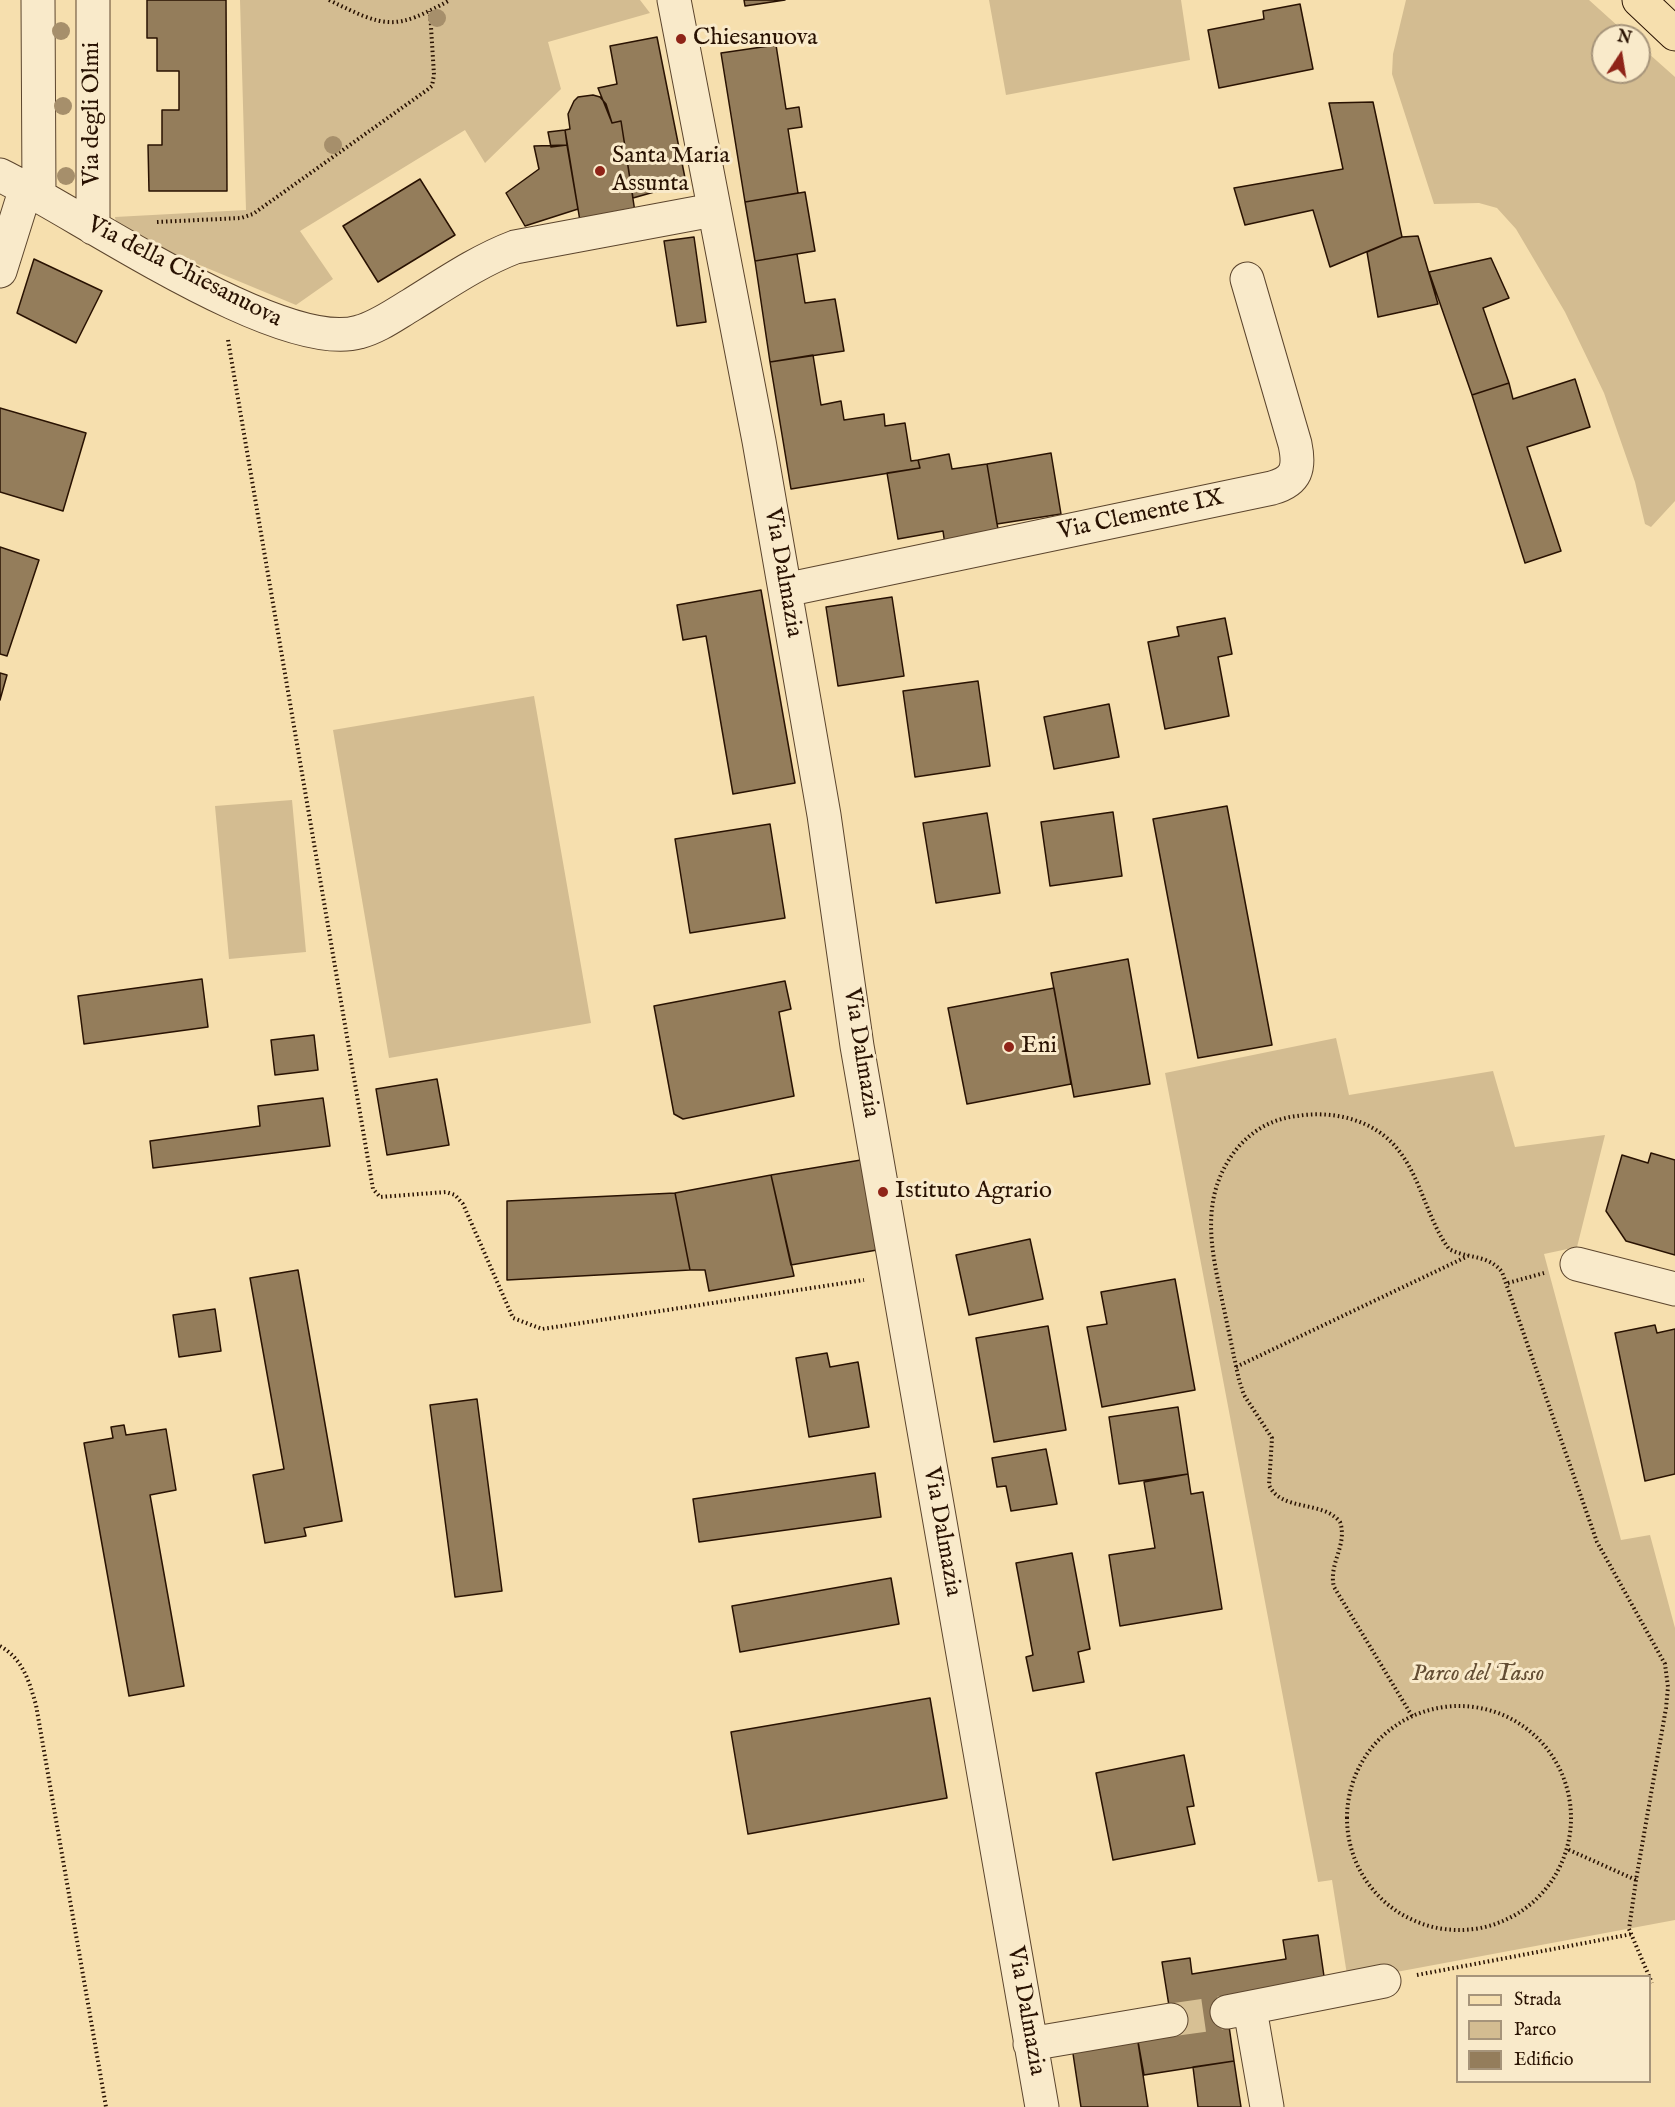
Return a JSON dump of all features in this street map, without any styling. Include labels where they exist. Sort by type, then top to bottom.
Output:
[{"type":"main road","points":[[1639,0],[1675,34]]},
{"type":"street","points":[[0,271],[22,186],[38,0]]},
{"type":"street","name":"Via degli Olmi","points":[[93,0],[93,228]]},
{"type":"street","name":"Via Dalmazia","points":[[674,0],[759,441],[824,815],[857,1046],[1042,2107]]},
{"type":"street","name":"Via della Chiesanuova","points":[[22,186],[93,228],[220,295],[289,327],[328,335],[357,333],[383,322],[486,259],[515,247],[713,210]]},
{"type":"street","name":"Via Clemente IX","points":[[785,590],[1272,488],[1290,481],[1296,474],[1298,464],[1295,444],[1248,279]]},
{"type":"street","points":[[1576,1264],[1675,1289]]},
{"type":"street","points":[[1267,2107],[1239,2010],[1384,1981]]},
{"type":"street","points":[[1030,2043],[1171,2020]]},
{"type":"path","points":[[329,0],[363,17],[383,23],[406,22],[450,0]]},
{"type":"path","points":[[150,222],[241,218],[253,214],[428,90],[432,86],[434,75],[430,11]]},
{"type":"path","points":[[220,295],[373,1189],[380,1197],[393,1198],[446,1192],[455,1195],[463,1204],[513,1318],[542,1329],[898,1275]]},
{"type":"path","points":[[1412,1716],[1334,1587],[1332,1572],[1342,1538],[1340,1522],[1327,1512],[1284,1500],[1272,1491],[1269,1485],[1272,1438],[1240,1388],[1210,1242],[1211,1208],[1222,1172],[1248,1136],[1268,1124],[1288,1117],[1319,1114],[1358,1121],[1378,1131],[1405,1157],[1449,1249],[1495,1263],[1508,1283],[1597,1542],[1665,1664],[1668,1687],[1666,1708],[1629,1929],[1649,1975]]},
{"type":"path","points":[[1236,1367],[1469,1256]]},
{"type":"path","points":[[0,1646],[8,1651],[25,1672],[36,1705],[106,2107]]},
{"type":"path","points":[[1443,1707],[1475,1707],[1505,1716],[1532,1733],[1553,1757],[1567,1786],[1571,1818],[1567,1849],[1559,1868],[1535,1900],[1500,1922],[1470,1929],[1440,1928],[1420,1923],[1385,1902],[1360,1871],[1347,1833],[1347,1812],[1356,1773],[1378,1739],[1412,1716],[1443,1707]]},
{"type":"path","points":[[1567,1849],[1636,1880]]},
{"type":"path","points":[[1384,1981],[1632,1934]]},
{"type":"green space","points":[[240,0],[640,0],[650,13],[548,42],[561,89],[485,163],[465,130],[300,231],[333,279],[296,305],[137,239],[116,223],[115,217],[246,210]]},
{"type":"green space","points":[[989,0],[1181,0],[1190,60],[1006,95]]},
{"type":"green space","points":[[1406,0],[1589,0],[1616,24],[1591,24],[1591,84],[1651,84],[1651,56],[1675,77],[1675,501],[1651,527],[1645,524],[1635,482],[1604,393],[1565,312],[1516,229],[1497,208],[1479,203],[1434,204],[1392,74],[1393,54]]},
{"type":"green space","points":[[534,696],[591,1023],[389,1058],[333,730]]},
{"type":"green space","points":[[292,800],[306,952],[229,959],[215,806]]},
{"type":"green space","name":"Parco del Tasso","points":[[1336,1038],[1349,1095],[1493,1071],[1515,1147],[1605,1135],[1577,1247],[1544,1254],[1621,1540],[1650,1535],[1675,1628],[1675,1920],[1348,1981],[1332,1880],[1318,1882],[1165,1073]]},
{"type":"building","points":[[147,0],[226,0],[227,191],[149,191],[148,145],[162,145],[162,110],[179,110],[179,71],[157,71],[157,38],[147,38]]},
{"type":"building","points":[[744,0],[785,0],[745,6]]},
{"type":"building","points":[[1300,4],[1313,69],[1219,88],[1208,30],[1264,19],[1263,11]]},
{"type":"building","points":[[657,37],[686,183],[633,198],[621,121],[612,123],[598,88],[617,84],[610,46]]},
{"type":"building","points":[[776,45],[786,109],[799,107],[802,127],[788,129],[798,193],[745,202],[721,53]]},
{"type":"building","name":"Santa Maria Assunta","points":[[593,95],[600,97],[606,104],[612,123],[621,121],[635,212],[580,221],[565,130],[570,129],[568,114],[574,101],[578,97]]},
{"type":"building","points":[[1373,102],[1402,237],[1330,267],[1313,210],[1245,225],[1234,188],[1343,169],[1329,103]]},
{"type":"building","points":[[565,130],[567,145],[551,147],[548,132]]},
{"type":"building","points":[[567,145],[578,209],[525,226],[506,193],[539,169],[534,146]]},
{"type":"building","points":[[420,179],[455,235],[378,282],[343,226]]},
{"type":"building","points":[[805,192],[815,251],[755,261],[745,202]]},
{"type":"building","points":[[1418,236],[1438,304],[1378,317],[1367,252],[1402,237]]},
{"type":"building","points":[[694,237],[706,322],[677,326],[664,241]]},
{"type":"building","points":[[797,254],[805,303],[835,299],[844,351],[770,362],[755,261]]},
{"type":"building","points":[[1491,258],[1509,298],[1483,308],[1509,383],[1472,395],[1429,272]]},
{"type":"building","points":[[34,259],[102,291],[76,343],[17,313]]},
{"type":"building","points":[[813,355],[821,405],[841,401],[844,420],[884,414],[885,426],[905,423],[911,461],[918,460],[920,468],[791,489],[770,362]]},
{"type":"building","points":[[1575,379],[1590,427],[1527,447],[1561,551],[1525,563],[1472,395],[1509,383],[1513,399]]},
{"type":"building","points":[[0,408],[86,433],[63,511],[0,492]]},
{"type":"building","points":[[1051,453],[1061,514],[997,524],[987,464]]},
{"type":"building","points":[[949,454],[952,469],[987,464],[999,535],[945,545],[943,531],[898,539],[887,473],[920,468],[918,460]]},
{"type":"building","points":[[0,547],[39,560],[7,656],[0,654]]},
{"type":"building","points":[[761,590],[795,783],[733,794],[706,636],[683,640],[677,605]]},
{"type":"building","points":[[892,597],[904,676],[838,686],[826,607]]},
{"type":"building","points":[[1225,618],[1232,654],[1218,657],[1229,716],[1165,729],[1148,642],[1179,636],[1177,627]]},
{"type":"building","points":[[0,673],[7,675],[0,700]]},
{"type":"building","points":[[978,681],[990,766],[915,777],[903,691]]},
{"type":"building","points":[[1109,704],[1119,757],[1054,769],[1044,717]]},
{"type":"building","points":[[1227,806],[1272,1045],[1198,1058],[1153,819]]},
{"type":"building","points":[[1113,812],[1122,876],[1050,886],[1041,822]]},
{"type":"building","points":[[987,813],[1000,893],[936,903],[923,823]]},
{"type":"building","points":[[770,824],[785,918],[690,933],[675,839]]},
{"type":"building","points":[[1128,959],[1150,1084],[1074,1097],[1051,973]]},
{"type":"building","points":[[202,979],[208,1027],[84,1044],[78,996]]},
{"type":"building","points":[[785,981],[791,1009],[779,1012],[794,1096],[683,1119],[674,1114],[654,1006]]},
{"type":"building","points":[[1054,988],[1071,1084],[967,1104],[948,1008]]},
{"type":"building","points":[[314,1035],[318,1070],[275,1075],[271,1040]]},
{"type":"building","points":[[437,1079],[449,1145],[387,1155],[376,1089]]},
{"type":"building","points":[[323,1098],[330,1146],[153,1168],[150,1141],[260,1126],[258,1106]]},
{"type":"building","points":[[1651,1153],[1675,1160],[1675,1255],[1626,1241],[1606,1211],[1622,1155],[1648,1163]]},
{"type":"building","points":[[861,1160],[877,1250],[791,1265],[771,1175]]},
{"type":"building","points":[[771,1175],[794,1276],[709,1291],[705,1270],[690,1270],[675,1193]]},
{"type":"building","points":[[675,1193],[690,1270],[507,1280],[507,1201]]},
{"type":"building","points":[[1030,1239],[1043,1299],[969,1315],[956,1255]]},
{"type":"building","points":[[298,1270],[342,1521],[304,1528],[306,1536],[265,1543],[253,1475],[284,1469],[250,1278]]},
{"type":"building","points":[[1175,1279],[1195,1390],[1102,1407],[1087,1327],[1107,1324],[1101,1292]]},
{"type":"building","points":[[215,1309],[221,1351],[179,1357],[173,1315]]},
{"type":"building","points":[[1655,1325],[1657,1333],[1675,1329],[1675,1474],[1645,1481],[1615,1333]]},
{"type":"building","points":[[1048,1326],[1066,1430],[994,1442],[976,1338]]},
{"type":"building","points":[[827,1353],[830,1367],[858,1362],[869,1427],[809,1437],[796,1358]]},
{"type":"building","points":[[477,1399],[502,1591],[455,1597],[430,1405]]},
{"type":"building","points":[[1178,1407],[1188,1474],[1119,1484],[1109,1417]]},
{"type":"building","points":[[124,1425],[126,1435],[166,1429],[176,1490],[150,1495],[184,1686],[129,1696],[84,1443],[113,1438],[111,1427]]},
{"type":"building","points":[[1046,1449],[1057,1504],[1011,1511],[1006,1486],[997,1487],[992,1458]]},
{"type":"building","points":[[875,1473],[881,1517],[699,1542],[693,1499]]},
{"type":"building","points":[[1188,1474],[1191,1494],[1203,1492],[1222,1609],[1120,1626],[1109,1555],[1155,1548],[1144,1482]]},
{"type":"building","points":[[1072,1553],[1090,1649],[1078,1652],[1084,1682],[1033,1691],[1026,1657],[1033,1655],[1016,1563]]},
{"type":"building","points":[[891,1578],[899,1624],[740,1652],[732,1606]]},
{"type":"building","points":[[930,1698],[947,1798],[748,1834],[731,1732]]},
{"type":"building","points":[[1184,1755],[1194,1806],[1187,1807],[1195,1844],[1113,1860],[1096,1773]]},
{"type":"building","points":[[1318,1935],[1326,1990],[1226,2005],[1234,2061],[1144,2075],[1137,2036],[1173,2031],[1162,1962],[1190,1958],[1192,1974],[1286,1959],[1283,1940]]},
{"type":"building","points":[[1137,2036],[1148,2107],[1081,2107],[1072,2047]]},
{"type":"building","points":[[1234,2061],[1241,2107],[1198,2107],[1193,2067]]},
{"type":"tunnel","points":[[1171,2020],[1227,2012]]},
{"type":"place","name":"Chiesanuova","points":[[681,39]]},
{"type":"place","name":"Santa Maria Assunta","points":[[600,171]]},
{"type":"place","name":"Eni","points":[[1009,1047]]},
{"type":"place","name":"Istituto Agrario","points":[[883,1192]]}]
